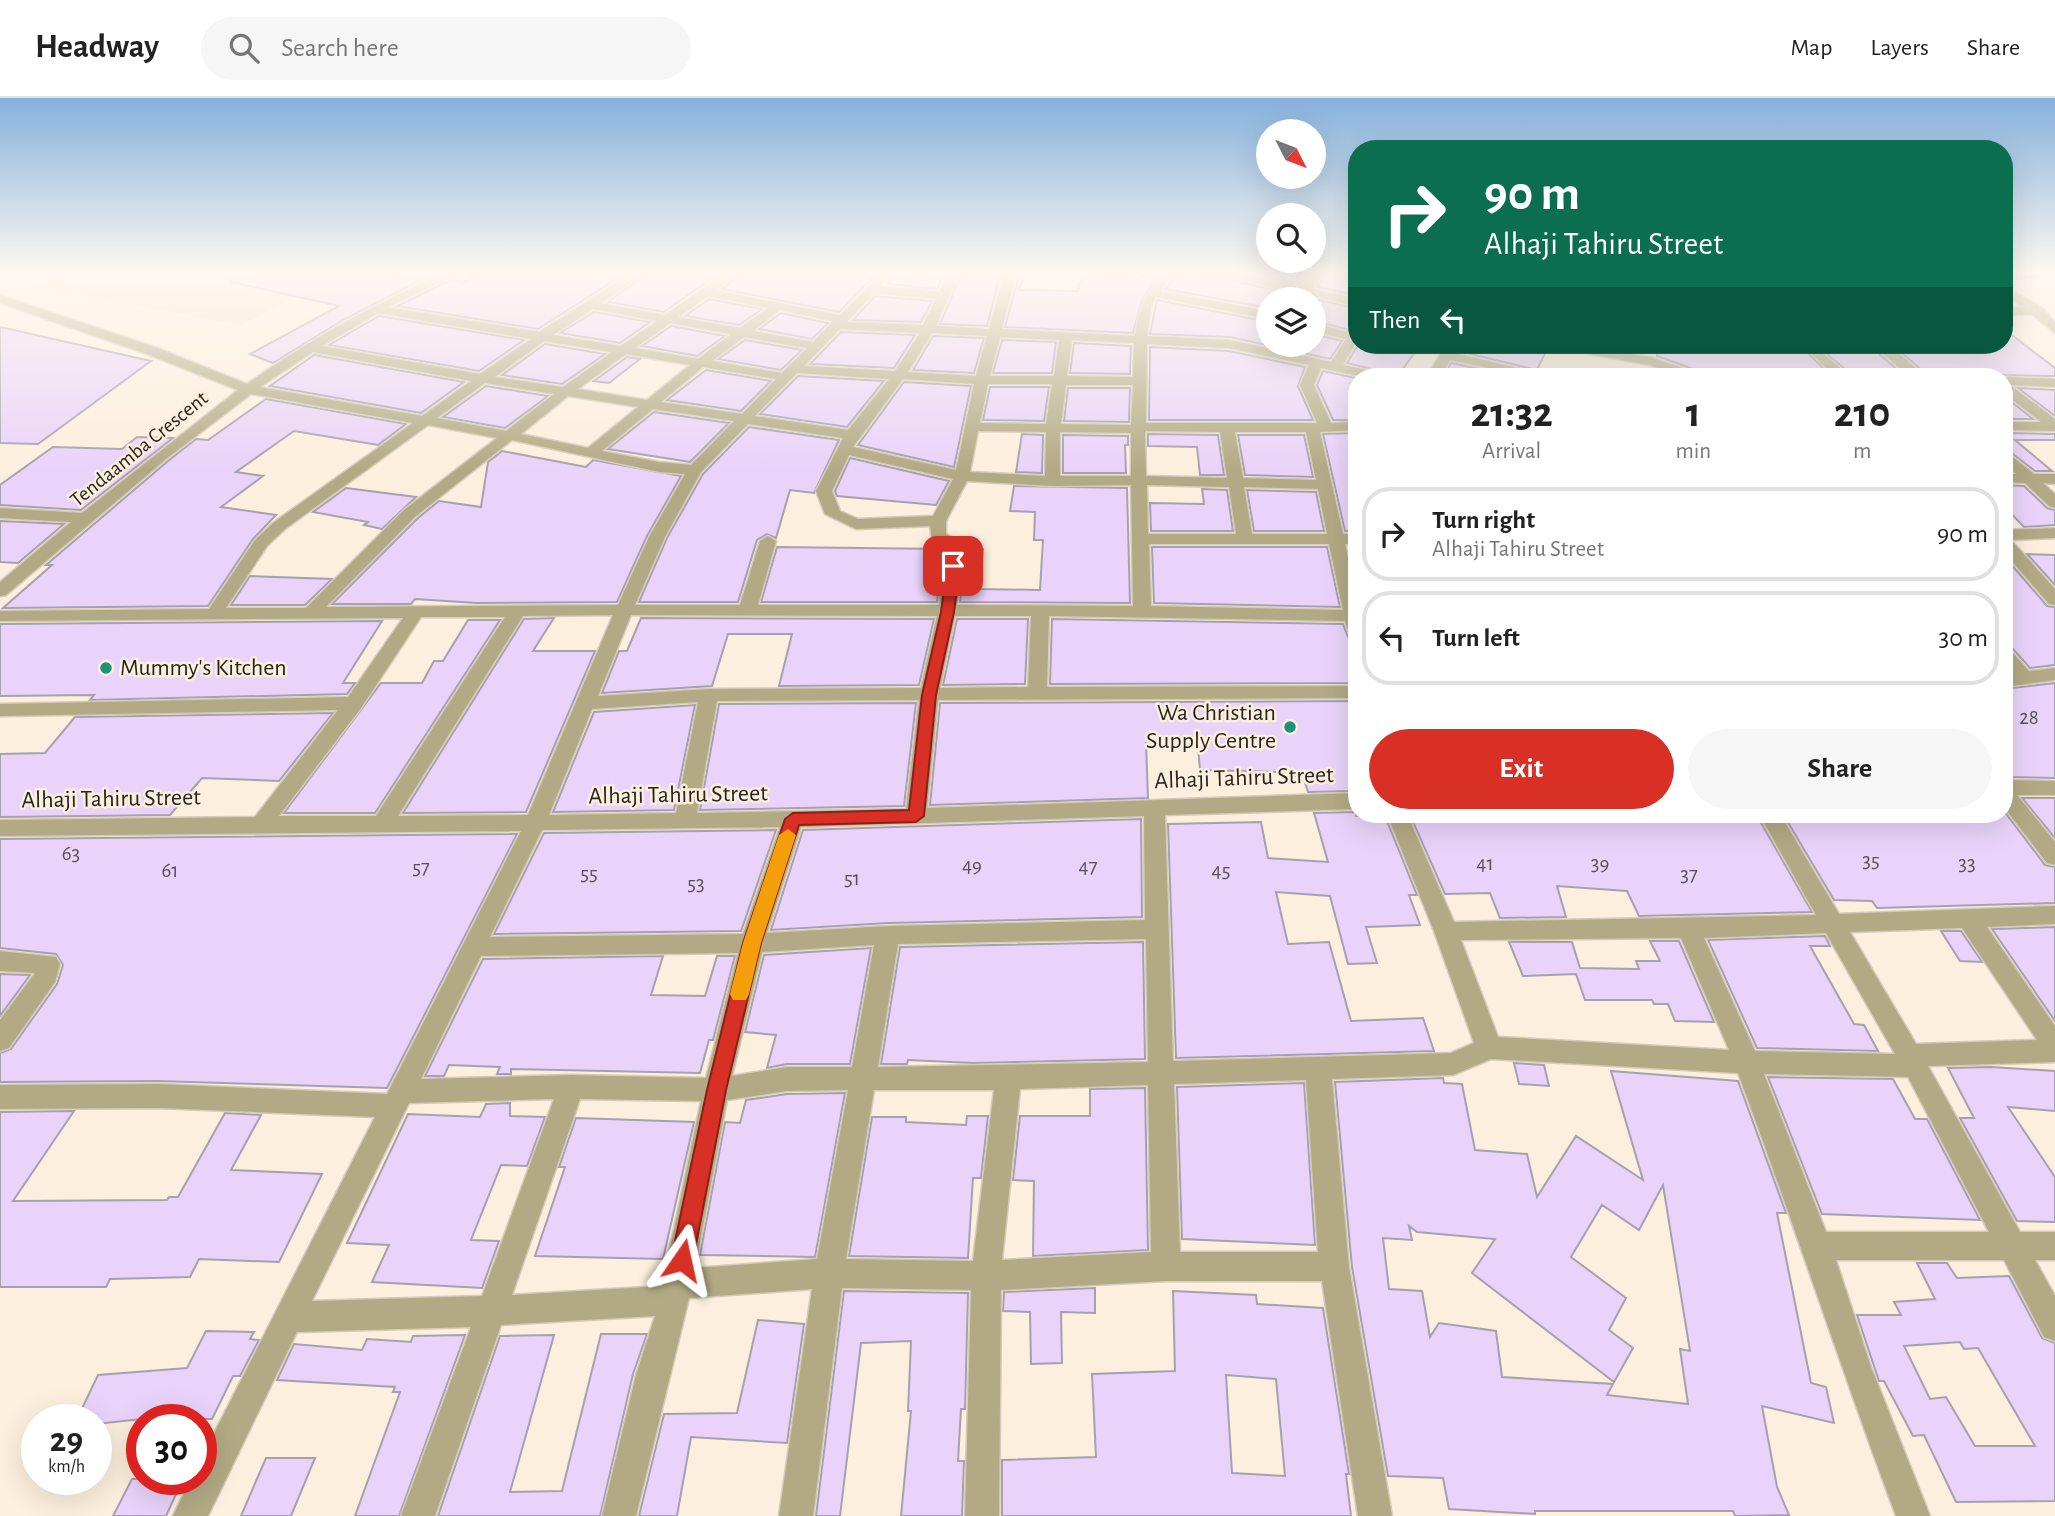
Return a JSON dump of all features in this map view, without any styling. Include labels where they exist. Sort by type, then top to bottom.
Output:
[{"type":"street","points":[[112,337],[247,389],[695,470]]},
{"type":"street","name":"Tendaamba Crescent","points":[[0,591],[247,389],[330,337]]},
{"type":"street","points":[[214,614],[261,543],[279,526],[541,337]]},
{"type":"street","points":[[542,337],[698,365],[789,373],[900,374],[1060,382],[1139,381]]},
{"type":"street","points":[[312,612],[410,513],[565,392],[641,337]]},
{"type":"street","points":[[590,453],[698,365],[738,337]]},
{"type":"street","points":[[762,337],[816,346]]},
{"type":"street","points":[[190,1516],[535,823],[583,703],[657,537],[695,470],[825,337]]},
{"type":"street","points":[[923,337],[900,374],[852,435],[824,491],[833,514],[856,524],[937,521]]},
{"type":"street","points":[[916,816],[929,695],[947,612],[957,543],[938,537],[937,521],[962,476],[982,380],[994,337]]},
{"type":"street","points":[[1052,481],[1053,427],[1066,337]]},
{"type":"street","points":[[1141,337],[1138,428],[1142,611]]},
{"type":"street","points":[[1143,337],[1256,347]]},
{"type":"street","points":[[1335,367],[1348,345]]},
{"type":"street","points":[[313,348],[483,380],[852,435]]},
{"type":"street","points":[[1478,354],[1549,364]]},
{"type":"street","points":[[1633,354],[1656,357],[1677,368]]},
{"type":"street","points":[[1818,354],[1833,368]]},
{"type":"street","points":[[1892,354],[1908,368]]},
{"type":"street","points":[[1298,357],[1348,370]]},
{"type":"street","points":[[1317,363],[1307,385],[1319,427],[1324,485],[1348,592]]},
{"type":"street","points":[[2013,381],[2055,383]]},
{"type":"street","points":[[2013,394],[2055,426]]},
{"type":"street","points":[[973,427],[1348,426]]},
{"type":"street","points":[[2013,426],[2055,426]]},
{"type":"street","points":[[1227,428],[1245,540]]},
{"type":"street","points":[[845,450],[962,476],[1052,481],[1237,481],[1324,485]]},
{"type":"street","points":[[2013,462],[2055,503]]},
{"type":"street","points":[[2013,478],[2055,479]]},
{"type":"street","points":[[0,513],[86,518]]},
{"type":"street","points":[[2013,535],[2055,533]]},
{"type":"street","points":[[1141,539],[1348,539]]},
{"type":"street","points":[[747,611],[768,541]]},
{"type":"street","points":[[2013,551],[2052,592]]},
{"type":"street","points":[[0,616],[518,610],[1142,611],[1348,621]]},
{"type":"street","points":[[382,824],[518,610]]},
{"type":"street","points":[[263,822],[354,703],[416,611]]},
{"type":"street","points":[[1037,694],[1040,611]]},
{"type":"street","points":[[2013,664],[2024,677]]},
{"type":"street","points":[[2013,679],[2055,674]]},
{"type":"street","points":[[583,703],[709,695],[1348,692]]},
{"type":"street","points":[[685,821],[709,695]]},
{"type":"street","points":[[0,710],[354,703]]},
{"type":"street","points":[[2013,787],[2055,788]]},
{"type":"street","name":"Alhaji Tahiru Street","points":[[0,828],[263,822],[382,824],[793,819],[1348,801]]},
{"type":"street","points":[[2013,804],[2055,857]]},
{"type":"street","points":[[1154,807],[1166,1266]]},
{"type":"street","points":[[619,1516],[675,1292],[716,1090],[752,943],[793,819]]},
{"type":"street","points":[[1401,823],[1446,931],[1489,1048]]},
{"type":"street","points":[[1774,823],[1912,1061],[2055,1326]]},
{"type":"street","points":[[1446,931],[1688,929],[2055,915]]},
{"type":"street","points":[[0,1097],[396,1099],[571,1087],[716,1090],[787,1079],[1008,1078],[1453,1064],[1489,1048],[1747,1062],[1912,1061],[2055,1049],[1968,918]]},
{"type":"street","points":[[472,947],[752,943],[888,935],[1158,929]]},
{"type":"street","points":[[1688,929],[1747,1062],[1817,1246],[1856,1367],[1913,1516]]},
{"type":"street","points":[[796,1516],[829,1273],[888,935]]},
{"type":"street","points":[[0,961],[48,964],[47,975],[0,1040]]},
{"type":"street","points":[[1318,1069],[1335,1267],[1375,1516]]},
{"type":"street","points":[[982,1516],[986,1276],[1008,1078]]},
{"type":"street","points":[[418,1516],[571,1087]]},
{"type":"street","points":[[1817,1246],[2055,1246]]},
{"type":"street","points":[[289,1317],[490,1311],[829,1273],[986,1276],[1166,1266],[1335,1267]]},
{"type":"building","points":[[0,337],[45,337],[151,361],[38,444],[0,443]]},
{"type":"building","points":[[281,337],[315,337],[273,363],[250,354]]},
{"type":"building","points":[[342,337],[507,337],[524,340],[479,371],[329,345]]},
{"type":"building","points":[[585,337],[628,337],[620,343]]},
{"type":"building","points":[[655,337],[723,337],[697,356],[642,346]]},
{"type":"building","points":[[836,337],[914,337],[894,368],[810,364]]},
{"type":"building","points":[[932,337],[984,338],[974,373],[913,370]]},
{"type":"building","points":[[1231,337],[1256,337],[1256,343]]},
{"type":"building","points":[[1326,337],[1342,341],[1330,359],[1321,357],[1326,357]]},
{"type":"building","points":[[2015,337],[2055,368],[2055,376],[2013,375],[2013,368],[1919,368],[1903,354],[2013,354]]},
{"type":"building","points":[[745,340],[802,350],[781,370],[718,359]]},
{"type":"building","points":[[1002,340],[1056,342],[1052,373],[993,373]]},
{"type":"building","points":[[1074,343],[1131,346],[1130,374],[1070,373]]},
{"type":"building","points":[[545,344],[605,354],[562,384],[502,375]]},
{"type":"building","points":[[1150,347],[1229,351],[1305,367],[1298,386],[1313,420],[1149,420]]},
{"type":"building","points":[[1352,354],[1414,354],[1404,368],[1367,368],[1347,363]]},
{"type":"building","points":[[1470,354],[1545,354],[1538,368]]},
{"type":"building","points":[[1809,354],[1823,368],[1690,368],[1657,356]]},
{"type":"building","points":[[1827,354],[1880,354],[1895,368],[1844,368]]},
{"type":"building","points":[[314,355],[464,382],[421,413],[270,386]]},
{"type":"building","points":[[627,357],[640,359],[609,383],[594,381]]},
{"type":"building","points":[[1451,363],[1475,368],[1448,368]]},
{"type":"building","points":[[706,370],[771,381],[741,411],[667,400]]},
{"type":"building","points":[[1323,371],[1348,376],[1348,420],[1333,420],[1317,385]]},
{"type":"building","points":[[798,376],[884,381],[847,427],[760,414]]},
{"type":"building","points":[[904,382],[971,386],[954,467],[858,445]]},
{"type":"building","points":[[486,386],[548,396],[505,428],[443,417]]},
{"type":"building","points":[[990,387],[1049,387],[1044,421],[983,420]]},
{"type":"building","points":[[1068,388],[1130,388],[1129,422],[1064,421]]},
{"type":"building","points":[[2018,388],[2055,390],[2055,416]]},
{"type":"building","points":[[266,399],[406,424],[378,445],[294,431],[236,472],[263,476],[221,507],[276,515],[253,539],[208,606],[3,608],[52,565],[46,565],[168,461],[196,439],[208,440]]},
{"type":"building","points":[[2013,403],[2033,419],[2013,419]]},
{"type":"building","points":[[654,412],[729,423],[690,462],[608,449]]},
{"type":"building","points":[[749,427],[839,440],[814,493],[790,490],[776,538],[767,534],[757,540],[738,602],[639,602],[667,538],[703,474]]},
{"type":"building","points":[[1348,433],[1348,531],[1345,531],[1323,434]]},
{"type":"building","points":[[2013,433],[2055,434],[2055,440],[2015,440],[2052,471],[2035,471],[2013,454]]},
{"type":"building","points":[[1022,434],[1043,435],[1042,473],[1016,472]]},
{"type":"building","points":[[1148,434],[1218,435],[1224,475],[1200,475],[1197,447],[1148,446]]},
{"type":"building","points":[[1063,435],[1128,436],[1128,445],[1125,445],[1126,473],[1063,473]]},
{"type":"building","points":[[1238,435],[1304,435],[1313,477],[1245,475]]},
{"type":"building","points":[[137,437],[173,438],[81,510],[0,505],[0,485],[53,447],[122,449]]},
{"type":"building","points":[[502,451],[586,467],[593,460],[681,476],[647,536],[617,602],[477,603],[415,599],[411,604],[332,604],[418,518],[439,501],[481,507],[488,462]]},
{"type":"building","points":[[850,458],[949,481],[936,505],[837,496],[835,491]]},
{"type":"building","points":[[2013,485],[2024,486],[2047,508],[2055,510],[2055,525],[2024,527],[2013,515]]},
{"type":"building","points":[[1014,486],[1127,488],[1130,603],[960,602],[966,549],[983,549],[980,589],[1040,590],[1043,540],[1034,540],[1035,512],[1010,511]]},
{"type":"building","points":[[346,488],[416,497],[382,529],[364,525],[368,522],[313,512]]},
{"type":"building","points":[[1202,489],[1227,490],[1233,531],[1151,531],[1150,503],[1204,504]]},
{"type":"building","points":[[1247,490],[1316,492],[1324,531],[1254,531]]},
{"type":"building","points":[[0,521],[64,524],[18,563],[0,562]]},
{"type":"building","points":[[777,547],[944,549],[937,602],[761,602]]},
{"type":"building","points":[[1152,547],[1327,547],[1340,607],[1154,603]]},
{"type":"building","points":[[2027,554],[2055,555],[2055,585]]},
{"type":"building","points":[[2013,566],[2047,606],[2055,607],[2055,665],[2030,668],[2013,649]]},
{"type":"building","points":[[250,576],[332,579],[305,605],[231,605]]},
{"type":"building","points":[[554,618],[533,651],[595,651],[526,812],[403,813],[524,619]]},
{"type":"building","points":[[641,618],[934,619],[919,685],[779,686],[792,634],[728,634],[712,686],[602,693],[619,651],[627,651]]},
{"type":"building","points":[[957,619],[1028,619],[1025,684],[943,685]]},
{"type":"building","points":[[1052,619],[1343,624],[1348,637],[1348,683],[1050,684]]},
{"type":"building","points":[[468,620],[500,620],[375,813],[284,813],[381,683],[422,683],[434,661],[443,661]]},
{"type":"building","points":[[382,621],[343,683],[355,683],[347,694],[90,700],[94,695],[0,696],[0,624]]},
{"type":"building","points":[[2055,683],[2055,778],[2013,777],[2013,688]]},
{"type":"building","points":[[1348,701],[1348,791],[1308,792],[1303,776],[1283,776],[1282,772],[1200,770],[1198,746],[1146,743],[1148,798],[930,805],[940,703]]},
{"type":"building","points":[[916,703],[904,806],[700,810],[719,704]]},
{"type":"building","points":[[695,705],[674,810],[553,812],[594,712]]},
{"type":"building","points":[[333,713],[279,781],[202,778],[170,815],[0,817],[0,754],[45,753],[75,717]]},
{"type":"building","points":[[2022,798],[2055,798],[2055,838]]},
{"type":"building","points":[[1348,812],[1348,823],[1388,823],[1417,895],[1409,895],[1420,925],[1366,927],[1377,963],[1348,964],[1330,896],[1276,892],[1288,944],[1329,942],[1351,1021],[1423,1018],[1434,1051],[1176,1058],[1168,824],[1261,822],[1268,858],[1328,862],[1314,813]]},
{"type":"building","points":[[1141,819],[1142,917],[888,923],[771,930],[803,830]]},
{"type":"building","points":[[1414,823],[1761,823],[1812,912],[1639,916],[1627,891],[1557,886],[1566,917],[1500,918],[1490,893],[1445,894]]},
{"type":"building","points":[[1788,823],[2013,823],[2045,865],[2055,867],[2055,903],[1877,908],[1872,901],[1834,900]]},
{"type":"building","points":[[776,830],[741,931],[494,934],[544,833]]},
{"type":"building","points":[[517,834],[387,1088],[158,1081],[0,1082],[0,1053],[11,1049],[57,984],[63,965],[56,954],[0,948],[0,839]]},
{"type":"building","points":[[2055,927],[2055,1021],[1992,929]]},
{"type":"building","points":[[1941,931],[1961,931],[1982,962],[1960,961]]},
{"type":"building","points":[[1825,936],[1830,946],[1810,946],[1854,1024],[1864,1025],[1878,1051],[1757,1048],[1708,940]]},
{"type":"building","points":[[1650,941],[1679,941],[1714,1022],[1675,1021],[1668,1004],[1654,1004],[1652,1000],[1585,1000],[1576,974],[1523,976],[1509,942],[1572,942],[1580,968],[1639,969],[1636,961],[1660,961]]},
{"type":"building","points":[[1143,942],[1145,1059],[973,1063],[908,1060],[907,1064],[881,1064],[900,947]]},
{"type":"building","points":[[871,948],[850,1064],[787,1064],[767,1068],[776,1035],[745,1032],[764,955]]},
{"type":"building","points":[[663,956],[651,995],[705,996],[717,956],[735,956],[713,1040],[709,1040],[700,1073],[511,1069],[511,1074],[497,1074],[500,1067],[449,1065],[444,1076],[425,1076],[483,959]]},
{"type":"building","points":[[0,974],[30,975],[0,1016]]},
{"type":"building","points":[[1514,1063],[1544,1065],[1549,1086],[1519,1084]]},
{"type":"building","points":[[1991,1067],[2055,1071],[2055,1111],[2008,1107],[2055,1177],[2055,1222],[2017,1221],[1960,1118],[1974,1118],[1948,1068]]},
{"type":"building","points":[[1611,1071],[1738,1081],[1786,1213],[1777,1213],[1811,1383],[1826,1387],[1834,1423],[1762,1406],[1777,1487],[1789,1515],[1735,1516],[1733,1511],[1535,1511],[1535,1514],[1449,1509],[1443,1478],[1388,1476],[1352,1267],[1335,1082],[1443,1078],[1444,1083],[1462,1084],[1475,1150],[1527,1154],[1537,1197],[1576,1136],[1643,1180]],"holes":[[[1663,1185],[1690,1351],[1680,1349],[1688,1404],[1607,1395],[1613,1384],[1502,1377],[1496,1331],[1439,1323],[1430,1337],[1422,1291],[1389,1289],[1383,1238],[1412,1240],[1409,1226],[1417,1232],[1495,1239],[1472,1273],[1614,1382],[1633,1348],[1609,1330],[1626,1298],[1571,1257],[1602,1205],[1639,1230]]]},
{"type":"building","points":[[1768,1077],[1893,1079],[1915,1119],[1927,1119],[1980,1220],[1822,1214]]},
{"type":"building","points":[[1304,1083],[1315,1245],[1182,1239],[1177,1087]]},
{"type":"building","points":[[1145,1088],[1148,1250],[1033,1256],[1034,1181],[1013,1180],[1020,1116],[1090,1116],[1090,1089]]},
{"type":"building","points":[[845,1093],[815,1257],[700,1255],[725,1122],[740,1123],[746,1100],[787,1094]]},
{"type":"building","points":[[510,1103],[510,1116],[545,1117],[527,1166],[501,1165],[471,1240],[499,1241],[482,1288],[372,1282],[389,1245],[347,1243],[408,1114],[480,1117],[486,1104]]},
{"type":"building","points":[[74,1111],[13,1201],[167,1200],[169,1197],[178,1197],[225,1113],[261,1115],[231,1170],[322,1174],[279,1262],[199,1259],[190,1277],[110,1279],[106,1287],[0,1287],[0,1112]]},
{"type":"building","points":[[967,1116],[988,1116],[981,1178],[973,1178],[968,1258],[849,1256],[872,1117],[906,1117],[906,1122],[966,1125]]},
{"type":"building","points":[[576,1118],[694,1122],[663,1259],[535,1256],[565,1167],[559,1167]]},
{"type":"building","points":[[1917,1263],[1947,1263],[1957,1278],[2009,1276],[2042,1338],[2055,1343],[2055,1501],[1956,1502],[1924,1435],[1913,1436],[1884,1381],[1879,1381],[1857,1315],[1901,1315],[1894,1302],[1935,1299]],"holes":[[[1960,1342],[1964,1349],[1978,1348],[2035,1446],[1975,1446],[1946,1397],[1930,1399],[1904,1346]]]},
{"type":"building","points":[[1095,1288],[1095,1313],[1061,1312],[1062,1363],[1031,1364],[1030,1312],[1003,1311],[1004,1292]]},
{"type":"building","points":[[844,1291],[968,1293],[965,1409],[961,1409],[958,1461],[964,1461],[962,1516],[901,1516],[911,1411],[908,1411],[911,1341],[861,1343],[840,1516],[816,1516]]},
{"type":"building","points":[[1173,1291],[1256,1295],[1257,1304],[1323,1308],[1349,1474],[1346,1474],[1351,1516],[1002,1516],[1002,1460],[1096,1457],[1092,1374],[1175,1371]],"holes":[[[1226,1375],[1276,1379],[1285,1476],[1232,1473]]]},
{"type":"building","points":[[758,1320],[804,1324],[787,1443],[691,1437],[677,1516],[639,1516],[664,1414],[737,1413]]},
{"type":"building","points":[[206,1331],[254,1332],[250,1339],[259,1340],[240,1376],[233,1376],[217,1409],[217,1404],[126,1404],[126,1421],[112,1422],[112,1404],[84,1404],[98,1375],[187,1368]]},
{"type":"building","points":[[601,1334],[647,1334],[633,1374],[600,1516],[438,1516],[500,1336],[554,1335],[510,1492],[562,1491]]},
{"type":"building","points":[[465,1335],[399,1516],[355,1516],[400,1392],[393,1392],[395,1387],[277,1380],[294,1344],[362,1350],[367,1339],[411,1342],[413,1336]]},
{"type":"building","points":[[266,1458],[315,1458],[291,1516],[241,1516]]},
{"type":"building","points":[[126,1491],[126,1495],[176,1495],[166,1516],[113,1516]]},
{"type":"slow traffic","points":[[740,994],[752,943],[788,835]]},
{"type":"place","name":"Mummy's Kitchen","points":[[106,668]]},
{"type":"place","name":"Wa Christian Supply Centre","points":[[1290,727]]},
{"type":"route","points":[[682,1260],[716,1090],[752,943],[793,819],[916,816],[929,695],[947,612],[953,566]]}]
